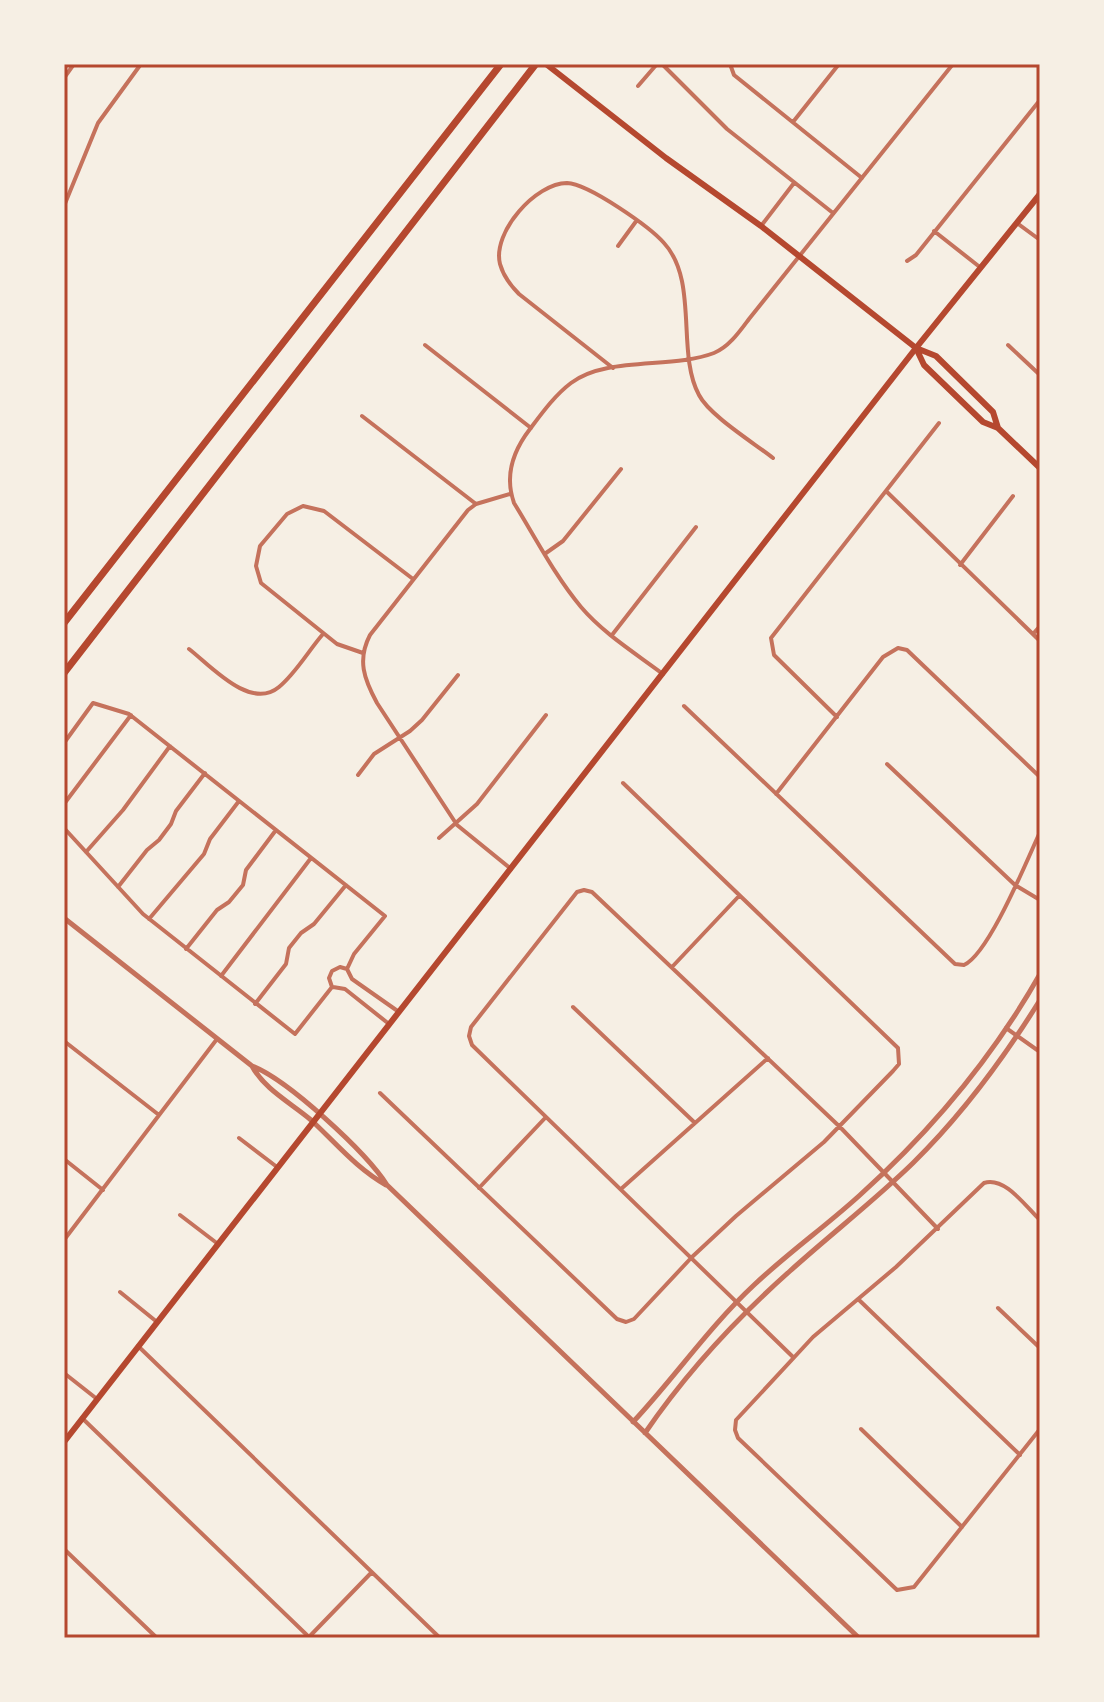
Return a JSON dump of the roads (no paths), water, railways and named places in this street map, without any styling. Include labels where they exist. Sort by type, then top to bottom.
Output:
[{"type":"highway","points":[[64,623],[501,64]]},
{"type":"highway","points":[[64,673],[535,65]]},
{"type":"main road","points":[[546,64],[666,158],[799,255],[916,348],[936,356],[993,412],[998,428]]},
{"type":"main road","points":[[64,1442],[916,348],[1040,194]]},
{"type":"main road","points":[[916,348],[924,365],[983,422],[998,428],[1040,468]]},
{"type":"street","points":[[64,78],[74,64]]},
{"type":"street","points":[[64,206],[98,123],[141,64]]},
{"type":"street","points":[[638,86],[660,64],[727,129],[833,213]]},
{"type":"street","points":[[793,122],[839,64]]},
{"type":"street","points":[[663,674],[580,606],[546,553],[510,494],[510,466],[517,446],[573,382],[594,372],[613,368],[690,359],[717,352],[733,339],[953,64]]},
{"type":"street","points":[[730,66],[734,75],[862,178]]},
{"type":"street","points":[[907,261],[916,255],[1040,100]]},
{"type":"street","points":[[761,226],[794,183]]},
{"type":"street","points":[[613,368],[519,294],[508,283],[500,259],[503,237],[510,225],[529,201],[541,190],[553,185],[578,185],[637,220],[665,243],[674,257],[681,283],[694,386],[701,399],[773,458]]},
{"type":"street","points":[[618,246],[637,220]]},
{"type":"street","points":[[1017,223],[1040,240]]},
{"type":"street","points":[[934,231],[981,268]]},
{"type":"street","points":[[425,345],[531,428]]},
{"type":"street","points":[[1008,345],[1040,375]]},
{"type":"street","points":[[362,416],[476,504]]},
{"type":"street","points":[[837,717],[774,655],[771,638],[939,423]]},
{"type":"street","points":[[546,553],[563,541],[621,469]]},
{"type":"street","points":[[886,491],[1040,641]]},
{"type":"street","points":[[510,494],[476,504],[413,579],[370,635],[363,653],[363,675],[457,825],[511,869]]},
{"type":"street","points":[[960,565],[1013,496]]},
{"type":"street","points":[[363,653],[337,644],[261,583],[256,566],[260,546],[287,514],[303,506],[324,511],[413,579]]},
{"type":"street","points":[[612,635],[696,527]]},
{"type":"street","points":[[1033,634],[1040,626]]},
{"type":"street","points":[[189,649],[246,691],[266,693],[281,685],[323,634]]},
{"type":"street","points":[[776,794],[883,657],[898,648],[907,650],[1040,777]]},
{"type":"street","points":[[358,775],[374,754],[422,720],[458,675]]},
{"type":"street","points":[[64,743],[93,703],[131,715],[385,916],[354,954],[347,969]]},
{"type":"street","points":[[684,706],[955,964],[964,965],[977,956],[1040,832]]},
{"type":"street","points":[[64,804],[131,715]]},
{"type":"street","points":[[439,838],[477,804],[546,715]]},
{"type":"street","points":[[86,852],[114,821],[170,746]]},
{"type":"street","points":[[887,764],[1015,885],[1040,900]]},
{"type":"street","points":[[118,887],[147,850],[159,840],[205,773]]},
{"type":"street","points":[[380,1093],[617,1319],[626,1322],[634,1319],[692,1257],[840,1127],[893,1071],[900,1056],[898,1048],[623,783]]},
{"type":"street","points":[[149,919],[204,854],[210,839],[239,801]]},
{"type":"street","points":[[64,828],[149,919],[295,1034],[332,987]]},
{"type":"street","points":[[186,949],[217,910],[229,902],[243,885],[246,870],[276,830]]},
{"type":"street","points":[[221,976],[311,858]]},
{"type":"street","points":[[255,1004],[286,964],[289,948],[301,933],[314,924],[346,885]]},
{"type":"street","points":[[793,1357],[472,1045],[469,1036],[471,1027],[569,899],[577,892],[592,892],[840,1127],[938,1229]]},
{"type":"street","points":[[672,967],[740,895]]},
{"type":"street","points":[[64,918],[318,1114],[378,1171],[387,1185],[859,1638]]},
{"type":"street","points":[[332,987],[329,980],[332,971],[340,967],[347,969],[352,979],[399,1012]]},
{"type":"street","points":[[633,1422],[709,1330],[885,1172],[951,1102],[1006,1028],[1040,974]]},
{"type":"street","points":[[332,987],[345,989],[389,1024]]},
{"type":"street","points":[[645,1433],[689,1375],[747,1311],[893,1182],[953,1119],[1017,1036],[1040,1000]]},
{"type":"street","points":[[573,1007],[694,1122]]},
{"type":"street","points":[[1006,1028],[1040,1052]]},
{"type":"street","points":[[64,1240],[217,1039]]},
{"type":"street","points":[[64,1041],[159,1115]]},
{"type":"street","points":[[621,1189],[768,1058]]},
{"type":"street","points":[[252,1066],[258,1079],[312,1122],[370,1176],[387,1185]]},
{"type":"street","points":[[479,1188],[546,1117]]},
{"type":"street","points":[[239,1138],[277,1167]]},
{"type":"street","points":[[64,1159],[103,1190]]},
{"type":"street","points":[[1040,1220],[1001,1183],[984,1183],[938,1229],[793,1357],[736,1420],[735,1430],[738,1438],[897,1590],[905,1591],[914,1587],[1040,1429]]},
{"type":"street","points":[[180,1215],[218,1244]]},
{"type":"street","points":[[120,1292],[157,1322]]},
{"type":"street","points":[[858,1299],[1020,1455]]},
{"type":"street","points":[[998,1308],[1040,1348]]},
{"type":"street","points":[[138,1346],[440,1638]]},
{"type":"street","points":[[64,1373],[97,1399]]},
{"type":"street","points":[[82,1418],[309,1638],[372,1572]]},
{"type":"street","points":[[861,1429],[962,1527]]},
{"type":"street","points":[[64,1549],[157,1638]]}]
